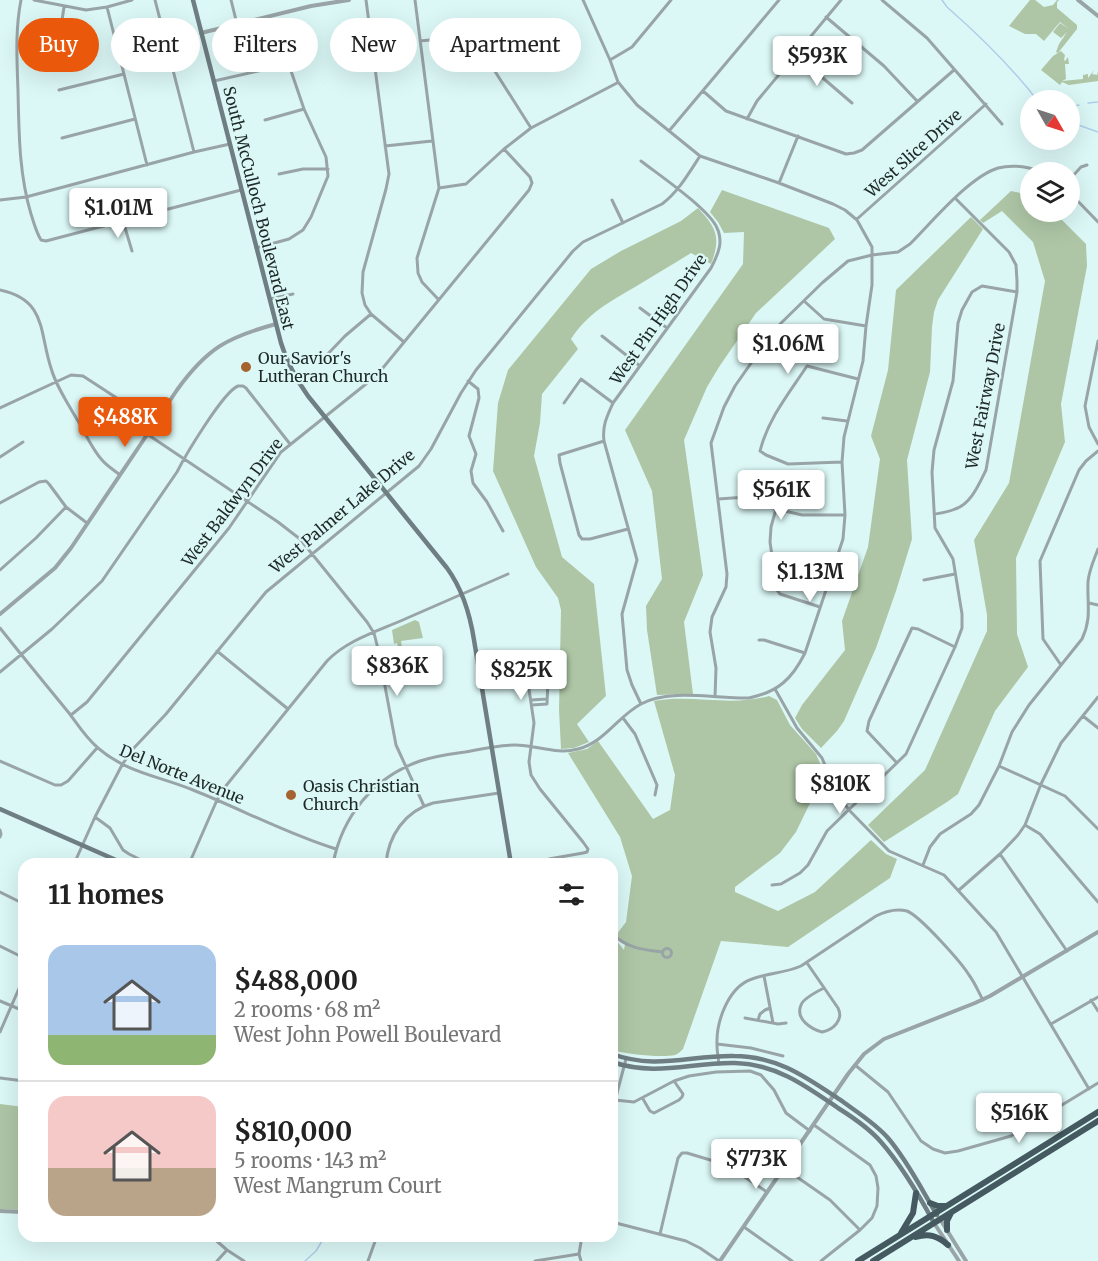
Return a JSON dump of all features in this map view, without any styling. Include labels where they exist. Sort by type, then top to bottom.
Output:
[{"type":"highway","points":[[858,1261],[1098,1112]]},
{"type":"highway","points":[[873,1261],[1098,1121]]},
{"type":"highway","points":[[899,1236],[913,1213],[916,1193]]},
{"type":"highway","points":[[930,1203],[947,1206]]},
{"type":"highway","points":[[946,1230],[951,1213]]},
{"type":"highway","points":[[907,1240],[929,1235],[936,1236],[948,1245]]},
{"type":"main road","name":"South McCulloch Boulevard East","points":[[193,0],[276,324],[292,372],[325,417],[447,568],[462,594],[471,623],[510,858]]},
{"type":"main road","points":[[0,809],[111,858]]},
{"type":"main road","points":[[618,1056],[654,1062],[747,1057],[778,1064],[801,1074],[866,1118],[888,1139],[930,1203],[933,1214]]},
{"type":"main road","points":[[618,1064],[654,1070],[719,1064],[752,1064],[776,1070],[798,1080],[859,1122],[876,1137],[937,1221]]},
{"type":"street","points":[[21,0],[17,40],[20,162],[26,197],[41,240],[46,241],[241,190]]},
{"type":"street","points":[[34,0],[86,10],[132,0]]},
{"type":"street","points":[[155,0],[194,152]]},
{"type":"street","points":[[231,0],[236,18]]},
{"type":"street","points":[[261,18],[310,6],[349,0]]},
{"type":"street","points":[[366,0],[389,174],[362,279],[363,299],[371,314],[404,342]]},
{"type":"street","points":[[415,0],[439,188],[417,258],[418,273],[422,282],[438,299]]},
{"type":"street","points":[[334,858],[347,823],[360,804],[381,782],[405,767],[431,758],[492,747],[512,745],[558,752],[582,748],[603,736],[641,704],[652,699],[663,696],[749,698],[775,689],[797,669],[805,653],[843,539],[844,437],[863,361],[872,285],[872,247],[857,220],[833,204],[700,156],[637,105],[618,82],[583,0]]},
{"type":"street","points":[[610,60],[632,47],[670,0]]},
{"type":"street","points":[[669,131],[779,0]]},
{"type":"street","points":[[747,119],[758,101],[841,0]]},
{"type":"street","points":[[882,0],[927,39],[1002,123]]},
{"type":"street","points":[[1078,0],[1098,16]]},
{"type":"street","points":[[62,18],[64,7]]},
{"type":"street","points":[[106,7],[147,165]]},
{"type":"street","points":[[826,17],[884,66],[917,101]]},
{"type":"street","points":[[201,33],[212,30]]},
{"type":"street","points":[[420,41],[443,38],[475,46],[484,54],[531,128]]},
{"type":"street","points":[[796,55],[852,103]]},
{"type":"street","points":[[214,81],[289,65],[304,109],[327,157],[328,176],[303,230],[289,239],[256,248]]},
{"type":"street","points":[[703,91],[726,111],[846,154],[862,150],[954,70]]},
{"type":"street","points":[[59,90],[124,74]]},
{"type":"street","points":[[439,188],[466,184],[531,128],[618,82]]},
{"type":"street","name":"West Slice Drive","points":[[857,220],[986,104]]},
{"type":"street","points":[[265,120],[304,109]]},
{"type":"street","points":[[62,138],[135,119]]},
{"type":"street","points":[[779,183],[798,136]]},
{"type":"street","points":[[385,146],[432,141]]},
{"type":"street","points":[[0,200],[26,197],[230,144]]},
{"type":"street","name":"West Baldwyn Drive","points":[[71,715],[87,702],[216,545],[279,455],[375,376],[529,190],[532,183],[530,177],[504,149]]},
{"type":"street","name":"West Palmer Lake Drive","points":[[77,858],[94,817],[130,753],[166,714],[266,592],[411,473],[426,457],[468,381],[573,251],[583,242],[669,199],[700,156]]},
{"type":"street","name":"West Pin High Drive","points":[[604,441],[605,419],[613,403],[711,268],[720,244],[717,228],[708,216],[678,189],[641,161]]},
{"type":"street","points":[[1080,168],[1087,165]]},
{"type":"street","points":[[715,697],[716,668],[710,632],[712,617],[726,587],[727,574],[711,443],[724,407],[735,386],[775,329],[848,261],[898,252],[910,244],[976,179],[998,168],[1020,166]]},
{"type":"street","points":[[279,174],[328,169]]},
{"type":"street","name":"West Fairway Drive","points":[[934,515],[957,509],[976,489],[986,470],[1017,292],[1016,265],[1009,252],[955,198]]},
{"type":"street","points":[[612,200],[623,223]]},
{"type":"street","points":[[1080,203],[1097,219]]},
{"type":"street","points":[[123,221],[132,251]]},
{"type":"street","points":[[772,885],[781,884],[808,866],[827,831],[906,754],[955,647],[962,628],[962,614],[953,559],[935,528],[932,472],[934,450],[953,381],[958,323],[962,310],[972,292],[982,286],[1017,292]]},
{"type":"street","points":[[0,290],[13,293],[21,298],[38,315],[50,368],[56,382],[95,451],[120,475]]},
{"type":"street","points":[[270,299],[293,294]]},
{"type":"street","points":[[804,301],[824,319],[866,326]]},
{"type":"street","points":[[640,308],[667,328]]},
{"type":"street","points":[[323,359],[371,314]]},
{"type":"street","points":[[0,614],[55,568],[71,548],[194,367],[208,354],[236,336],[276,324]]},
{"type":"street","points":[[602,336],[640,366]]},
{"type":"street","points":[[1098,341],[1085,406],[1089,427],[1098,444]]},
{"type":"street","points":[[842,462],[788,464],[760,451],[776,411],[807,366],[858,379]]},
{"type":"street","points":[[0,408],[71,375],[83,376],[126,404]]},
{"type":"street","points":[[564,403],[581,379],[613,403]]},
{"type":"street","points":[[468,381],[478,389],[479,398],[469,436],[476,454],[471,471],[473,483],[487,502],[503,531]]},
{"type":"street","points":[[0,672],[102,581],[177,472],[183,459],[218,407],[239,386],[244,386],[249,391],[290,444]]},
{"type":"street","points":[[823,418],[847,421]]},
{"type":"street","points":[[147,434],[293,533],[312,553],[367,622],[374,633],[398,751],[424,806]]},
{"type":"street","points":[[628,529],[582,539],[576,524],[559,455],[604,441],[637,560],[622,614],[627,670],[641,704]]},
{"type":"street","points":[[0,456],[23,442]]},
{"type":"street","points":[[1061,665],[1043,639],[1040,561],[1079,470],[1098,451]]},
{"type":"street","points":[[0,503],[39,482],[46,481],[66,507],[87,523]]},
{"type":"street","points":[[718,499],[747,497],[776,509],[802,515],[845,515]]},
{"type":"street","points":[[0,570],[66,507]]},
{"type":"street","points":[[776,509],[770,542],[777,590],[780,594],[820,607]]},
{"type":"street","points":[[923,865],[930,847],[940,834],[971,814],[979,805],[999,766],[1012,732],[1029,705],[1083,639],[1088,627],[1088,582],[1098,549]]},
{"type":"street","points":[[819,560],[834,566]]},
{"type":"street","points":[[192,858],[217,800],[229,782],[334,654],[351,643],[508,574]]},
{"type":"street","points":[[924,580],[955,574]]},
{"type":"street","points":[[1089,603],[1098,605]]},
{"type":"street","name":"Del Norte Avenue","points":[[0,628],[87,738],[97,748],[122,765],[191,789],[291,833],[336,849]]},
{"type":"street","points":[[897,763],[867,731],[912,628],[955,647]]},
{"type":"street","points":[[759,640],[805,653]]},
{"type":"street","points":[[217,651],[288,709]]},
{"type":"street","points":[[524,656],[534,728],[529,766],[531,775],[588,849],[584,853],[555,858]]},
{"type":"street","points":[[528,680],[548,680],[547,704],[532,703]]},
{"type":"street","points":[[775,689],[797,728],[818,751],[836,792],[849,810],[889,851],[944,875],[996,932],[1089,1089]]},
{"type":"street","points":[[959,890],[1018,835],[1025,825],[1041,784],[1061,743],[1098,697]]},
{"type":"street","points":[[532,703],[547,699]]},
{"type":"street","points":[[1083,716],[1098,728]]},
{"type":"street","points":[[623,717],[635,734],[657,785],[655,795]]},
{"type":"street","points":[[0,760],[55,785],[61,785],[68,781],[97,748]]},
{"type":"street","points":[[999,766],[1065,796],[1098,829]]},
{"type":"street","points":[[387,858],[389,847],[397,830],[410,815],[424,806],[499,793]]},
{"type":"street","points":[[94,817],[110,828],[123,850],[137,858]]},
{"type":"street","points":[[1025,825],[1040,834],[1098,902]]},
{"type":"street","points":[[0,830],[0,837]]},
{"type":"street","points":[[1000,854],[1067,951]]},
{"type":"street","points":[[0,892],[18,901]]},
{"type":"street","points":[[719,1064],[717,1044],[720,1022],[735,989],[745,982],[788,971],[807,963],[882,913],[899,910],[911,913],[921,921],[965,969],[983,1000]]},
{"type":"street","points":[[618,1224],[690,1243],[720,1261],[833,1096],[868,1050],[884,1039],[983,1000],[1098,933]]},
{"type":"street","points":[[618,940],[637,949],[663,952]]},
{"type":"street","points":[[0,946],[18,955]]},
{"type":"street","points":[[807,963],[824,987],[838,1008],[841,1015],[828,1031],[819,1032],[805,1024],[800,1007],[824,987]]},
{"type":"street","points":[[764,976],[773,1023]]},
{"type":"street","points":[[0,1032],[18,990]]},
{"type":"street","points":[[1051,1024],[1098,996]]},
{"type":"street","points":[[1091,1000],[1098,1011]]},
{"type":"street","points":[[0,1001],[18,1009]]},
{"type":"street","points":[[758,1020],[760,1014],[770,1008]]},
{"type":"street","points":[[745,1018],[778,1024],[786,1023]]},
{"type":"street","points":[[717,1044],[762,1050],[783,1056]]},
{"type":"street","points":[[618,1089],[626,1059]]},
{"type":"street","points":[[855,1065],[888,1092],[921,1141],[929,1148],[945,1153],[1011,1136],[1098,1083]]},
{"type":"street","points":[[618,1100],[632,1102],[674,1080],[689,1076],[750,1071],[761,1075],[774,1090],[786,1113],[810,1131]]},
{"type":"street","points":[[0,1078],[18,1080]]},
{"type":"street","points":[[642,1098],[650,1111],[657,1112],[682,1097],[682,1092],[674,1080]]},
{"type":"street","points":[[814,1125],[870,1165],[876,1176],[878,1197],[873,1216],[860,1230],[821,1261]]},
{"type":"street","points":[[660,1234],[681,1154],[687,1153],[727,1165],[767,1192]]},
{"type":"street","points":[[784,1168],[830,1200],[860,1230]]},
{"type":"street","points":[[0,1211],[18,1212]]},
{"type":"street","points":[[937,1221],[946,1230],[966,1261]]},
{"type":"street","points":[[937,1221],[948,1245],[959,1261]]},
{"type":"street","points":[[744,1227],[792,1261]]},
{"type":"street","points":[[217,1242],[244,1261]]},
{"type":"street","points":[[368,1261],[374,1242]]},
{"type":"street","points":[[581,1242],[579,1254],[581,1261]]},
{"type":"street","points":[[217,1261],[226,1250]]},
{"type":"street","points":[[535,1261],[579,1254]]},
{"type":"green space","points":[[1030,0],[1035,0],[1044,7],[1053,5],[1059,0],[1057,8],[1077,25],[1077,29],[1058,53],[1056,52],[1059,44],[1067,32],[1061,38],[1053,32],[1060,23],[1069,29],[1060,22],[1044,41],[1036,34],[1025,34],[1009,26]]},
{"type":"green space","points":[[1061,51],[1065,55],[1065,61],[1068,57],[1069,64],[1065,64],[1066,79],[1062,81],[1083,79],[1083,75],[1088,74],[1088,78],[1094,70],[1092,74],[1097,75],[1098,71],[1098,81],[1069,85],[1062,82],[1060,85],[1041,70],[1053,56]]},
{"type":"green space","points":[[722,190],[829,228],[835,239],[756,313],[707,387],[684,440],[703,575],[684,622],[693,694],[657,695],[647,630],[646,606],[662,579],[652,491],[625,430],[743,264],[744,232],[724,233],[710,212]]},
{"type":"green space","points":[[1011,191],[1020,193],[1020,222],[1064,222],[1086,244],[1087,266],[1061,404],[1065,442],[1016,558],[1017,634],[1028,667],[995,711],[958,794],[884,842],[868,825],[925,770],[987,631],[987,615],[974,540],[1009,483],[1045,281],[1033,242],[1002,211],[983,223],[980,220]]},
{"type":"green space","points":[[698,208],[715,234],[716,247],[711,264],[691,253],[599,309],[577,330],[571,339],[578,349],[542,394],[534,456],[562,557],[594,584],[606,696],[577,724],[589,742],[574,748],[561,749],[559,710],[561,610],[558,598],[536,567],[493,471],[498,403],[508,370],[591,269],[681,221]]},
{"type":"green space","points":[[971,217],[983,229],[938,300],[934,312],[930,372],[907,460],[912,539],[876,648],[844,721],[821,748],[802,729],[795,718],[802,705],[845,650],[842,621],[868,547],[880,459],[871,436],[888,370],[896,290]]},
{"type":"green space","points":[[415,620],[419,622],[423,638],[401,641],[403,654],[396,655],[395,648],[398,647],[397,643],[394,644],[392,630]]},
{"type":"green space","points":[[769,696],[777,700],[790,725],[816,754],[830,786],[813,797],[796,832],[780,853],[735,887],[735,892],[778,911],[815,892],[871,840],[886,854],[897,859],[890,878],[788,947],[721,941],[683,1049],[669,1056],[618,1051],[618,942],[624,950],[625,944],[618,937],[618,932],[626,922],[632,876],[620,837],[568,753],[587,749],[598,741],[653,819],[670,810],[675,775],[654,701],[755,699]]},
{"type":"green space","points":[[0,1104],[18,1106],[18,1210],[0,1209]]},
{"type":"waterway","points":[[942,0],[1029,90]]},
{"type":"waterway","points":[[1088,103],[1098,102]]},
{"type":"waterway","points":[[1080,126],[1098,132]]},
{"type":"waterway","points":[[305,1261],[321,1242]]},
{"type":"place","name":"Our Savior's Lutheran Church","points":[[246,367]]},
{"type":"place","name":"Oasis Christian Church","points":[[291,795]]}]
